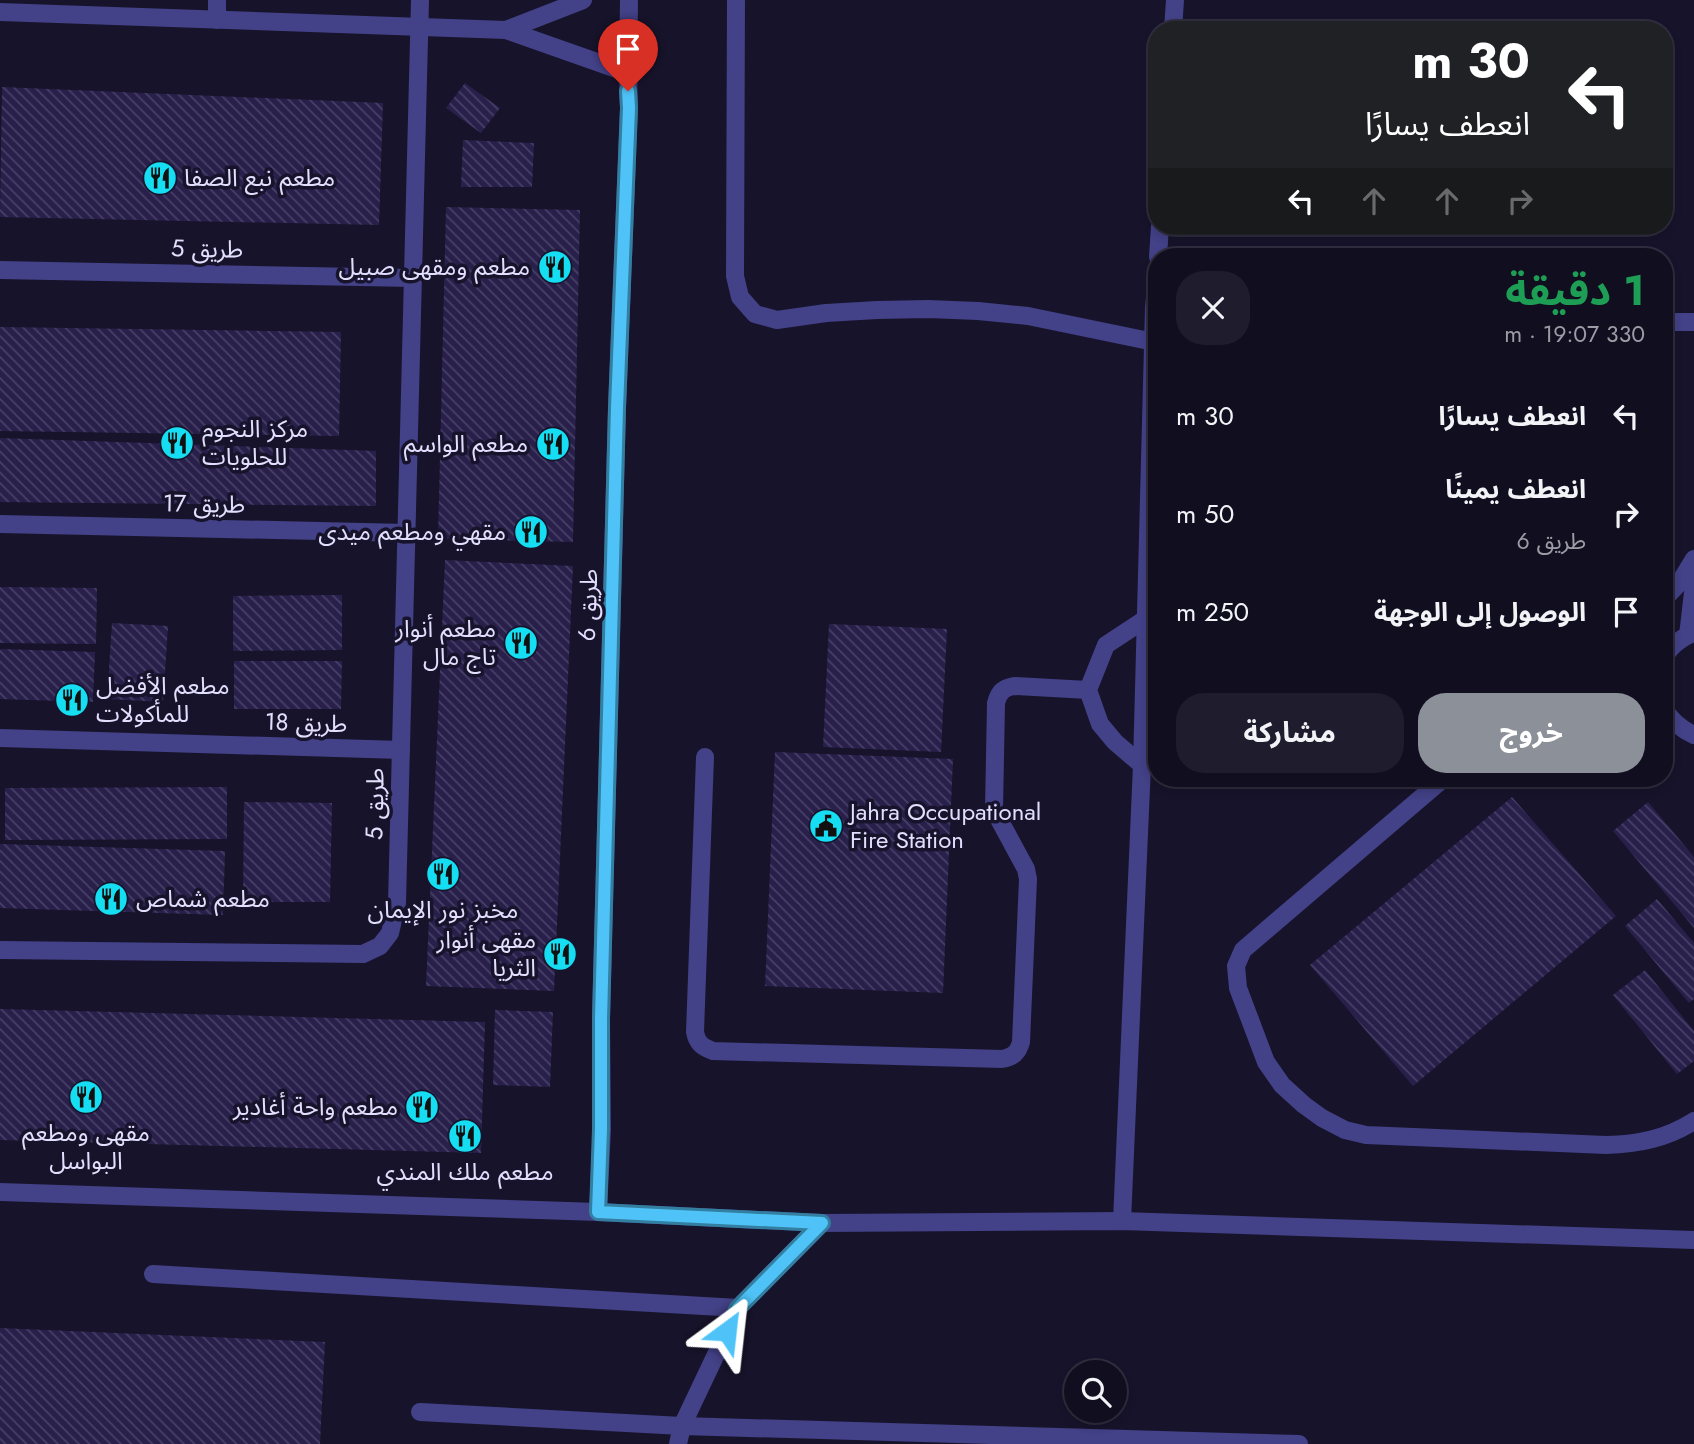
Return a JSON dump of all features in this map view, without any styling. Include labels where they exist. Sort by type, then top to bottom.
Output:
[{"type":"street","points":[[217,0],[217,20]]},
{"type":"street","name":"طريق 5","points":[[0,950],[363,954],[380,946],[390,933],[397,903],[420,0]]},
{"type":"street","points":[[506,30],[583,0]]},
{"type":"street","name":"طريق 6","points":[[598,1212],[617,408],[629,108],[629,0]]},
{"type":"street","points":[[736,0],[735,276],[740,298],[755,314],[776,320],[877,310],[978,311],[1028,316],[1148,341]]},
{"type":"street","points":[[1174,21],[1175,0]]},
{"type":"street","points":[[0,12],[506,30],[628,73]]},
{"type":"street","name":"طريق 5","points":[[0,270],[413,278]]},
{"type":"street","points":[[1673,322],[1694,323]]},
{"type":"street","name":"طريق 17","points":[[0,524],[407,533]]},
{"type":"street","points":[[1673,589],[1694,559]]},
{"type":"street","points":[[1122,1221],[1148,572]]},
{"type":"street","points":[[1673,646],[1691,634],[1694,584]]},
{"type":"street","points":[[1142,765],[1115,742],[1100,724],[1088,690],[1106,645],[1147,618]]},
{"type":"street","points":[[705,757],[695,1032],[697,1041],[704,1048],[713,1051],[1002,1059],[1012,1057],[1021,1042],[1028,879],[1026,869],[994,810],[998,694],[1005,688],[1014,686],[1088,690]]},
{"type":"street","points":[[1673,721],[1694,735]]},
{"type":"street","name":"طريق 18","points":[[0,738],[401,750]]},
{"type":"street","points":[[1434,787],[1243,950],[1236,966],[1238,988],[1266,1062],[1282,1085],[1322,1118],[1345,1130],[1366,1135],[1632,1144],[1656,1139],[1694,1121]]},
{"type":"street","points":[[0,1192],[598,1212],[822,1223],[1122,1221],[1694,1240]]},
{"type":"street","points":[[680,1435],[738,1308],[822,1223]]},
{"type":"street","points":[[153,1274],[738,1308]]},
{"type":"street","points":[[420,1412],[680,1435],[1299,1444]]},
{"type":"building","points":[[465,83],[500,108],[481,133],[446,108]]},
{"type":"building","points":[[2,87],[383,103],[379,225],[0,217]]},
{"type":"building","points":[[463,140],[534,143],[532,187],[461,187]]},
{"type":"building","points":[[446,207],[580,210],[573,542],[438,539]]},
{"type":"building","points":[[0,327],[341,332],[339,436],[0,431]]},
{"type":"building","points":[[0,438],[376,451],[376,506],[0,502]]},
{"type":"building","points":[[445,560],[573,566],[554,991],[426,986]]},
{"type":"building","points":[[0,587],[97,588],[96,644],[0,643]]},
{"type":"building","points":[[342,595],[342,650],[233,651],[233,596]]},
{"type":"building","points":[[112,623],[168,626],[163,702],[107,699]]},
{"type":"building","points":[[829,624],[947,629],[941,752],[823,747]]},
{"type":"building","points":[[0,649],[95,652],[93,702],[0,699]]},
{"type":"building","points":[[234,661],[342,661],[341,709],[234,709]]},
{"type":"building","points":[[775,752],[953,759],[943,993],[765,986]]},
{"type":"building","points":[[227,787],[227,839],[5,840],[5,788]]},
{"type":"building","points":[[1512,797],[1616,916],[1413,1086],[1310,965]]},
{"type":"building","points":[[244,802],[332,803],[330,902],[243,902]]},
{"type":"building","points":[[1648,802],[1694,857],[1694,928],[1613,831]]},
{"type":"building","points":[[0,844],[225,851],[223,915],[0,908]]},
{"type":"building","points":[[1657,899],[1694,943],[1694,999],[1689,1003],[1625,926]]},
{"type":"building","points":[[1645,970],[1694,1031],[1694,1061],[1677,1074],[1613,995]]},
{"type":"building","points":[[0,1009],[485,1022],[481,1153],[0,1140]]},
{"type":"building","points":[[495,1010],[553,1012],[550,1087],[493,1085]]},
{"type":"building","points":[[0,1328],[325,1342],[320,1444],[0,1444]]},
{"type":"place","name":"مطعم نبع الصفا","points":[[160,178]]},
{"type":"place","name":"مطعم ومقهى صبيل","points":[[555,267]]},
{"type":"place","name":"مركز النجوم للحلويات","points":[[177,443]]},
{"type":"place","name":"مطعم الواسم","points":[[553,444]]},
{"type":"place","name":"مقهي ومطعم ميدى","points":[[531,532]]},
{"type":"place","name":"مطعم أنوار تاج مال","points":[[521,643]]},
{"type":"place","name":"مطعم الأفضل للمأكولات","points":[[72,700]]},
{"type":"place","name":"Jahra Occupational Fire Station","points":[[826,826]]},
{"type":"place","name":"مخبز نور الإيمان","points":[[443,874]]},
{"type":"place","name":"مطعم شماص","points":[[111,899]]},
{"type":"place","name":"مقهى أنوار الثريا","points":[[560,954]]},
{"type":"place","name":"مقهى ومطعم البواسل","points":[[86,1097]]},
{"type":"place","name":"مطعم واحة أغادير","points":[[422,1107]]},
{"type":"place","name":"مطعم ملك المندي","points":[[465,1136]]},
{"type":"route","points":[[628,91],[617,408],[598,1212],[822,1223],[738,1308],[727,1331]]}]
